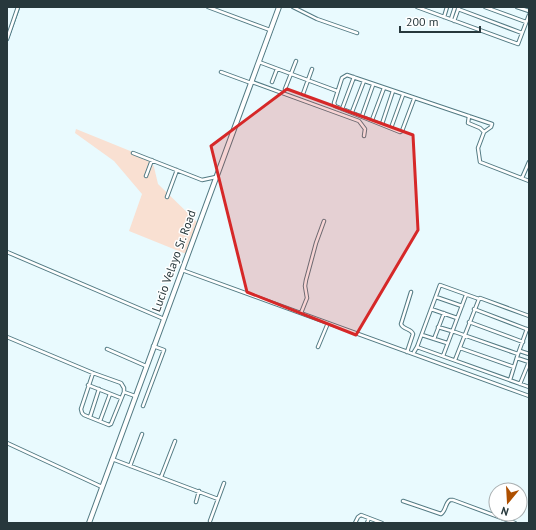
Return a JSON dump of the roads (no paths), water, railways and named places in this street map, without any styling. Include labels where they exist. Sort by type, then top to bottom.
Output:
[{"type":"main road","name":"Lucio Velayo Sr. Road","points":[[89,523],[181,269],[260,62],[279,7]]},
{"type":"street","points":[[7,39],[18,7]]},
{"type":"street","points":[[208,7],[271,31]]},
{"type":"street","points":[[293,7],[317,19],[357,33]]},
{"type":"street","points":[[417,7],[518,44],[529,15]]},
{"type":"street","points":[[444,17],[447,7]]},
{"type":"street","points":[[453,20],[455,7]]},
{"type":"street","points":[[485,7],[526,22]]},
{"type":"street","points":[[518,7],[529,11]]},
{"type":"street","points":[[453,20],[459,8],[522,33]]},
{"type":"street","points":[[286,90],[296,61]]},
{"type":"street","points":[[260,62],[337,92]]},
{"type":"street","points":[[272,82],[276,68]]},
{"type":"street","points":[[303,94],[312,69]]},
{"type":"street","points":[[221,72],[359,121],[365,129],[364,136]]},
{"type":"street","points":[[414,99],[400,132],[334,105],[343,76],[347,75],[414,99],[492,124],[491,127],[484,132],[478,148],[480,162],[529,181]]},
{"type":"street","points":[[342,109],[354,78]]},
{"type":"street","points":[[352,112],[364,81]]},
{"type":"street","points":[[362,116],[373,85]]},
{"type":"street","points":[[372,120],[384,88]]},
{"type":"street","points":[[382,124],[393,91]]},
{"type":"street","points":[[392,128],[403,95]]},
{"type":"street","points":[[469,116],[468,123],[480,128],[484,132]]},
{"type":"street","points":[[133,153],[202,180],[216,178]]},
{"type":"street","points":[[146,176],[152,160]]},
{"type":"street","points":[[522,178],[529,162]]},
{"type":"street","points":[[167,197],[177,170]]},
{"type":"street","points":[[301,313],[307,298],[305,286],[306,280],[316,243],[324,222]]},
{"type":"street","points":[[7,252],[164,319]]},
{"type":"street","points":[[181,269],[529,396]]},
{"type":"street","points":[[414,352],[422,335],[440,285],[529,316]]},
{"type":"street","points":[[407,352],[413,334],[401,324],[411,292]]},
{"type":"street","points":[[443,356],[466,294]]},
{"type":"street","points":[[436,297],[462,306]]},
{"type":"street","points":[[455,360],[478,299]]},
{"type":"street","points":[[432,309],[457,318]]},
{"type":"street","points":[[474,309],[528,329],[510,380]]},
{"type":"street","points":[[434,339],[444,313]]},
{"type":"street","points":[[318,347],[328,322]]},
{"type":"street","points":[[469,322],[523,342]]},
{"type":"street","points":[[438,327],[529,354]]},
{"type":"street","points":[[422,335],[448,344]]},
{"type":"street","points":[[7,337],[92,373],[121,383],[124,388],[124,392],[111,424],[109,425],[82,413],[81,409],[92,373]]},
{"type":"street","points":[[143,406],[164,350],[153,346]]},
{"type":"street","points":[[417,347],[529,387]]},
{"type":"street","points":[[460,348],[514,367]]},
{"type":"street","points":[[107,349],[146,366]]},
{"type":"street","points":[[517,358],[529,362],[520,384]]},
{"type":"street","points":[[525,371],[529,373]]},
{"type":"street","points":[[88,385],[121,398]]},
{"type":"street","points":[[90,417],[99,389]]},
{"type":"street","points":[[124,392],[135,396]]},
{"type":"street","points":[[100,421],[110,394]]},
{"type":"street","points":[[130,466],[142,434]]},
{"type":"street","points":[[161,477],[175,441]]},
{"type":"street","points":[[7,443],[102,487]]},
{"type":"street","points":[[112,459],[218,499]]},
{"type":"street","points":[[210,521],[224,483]]},
{"type":"street","points":[[196,502],[199,491]]},
{"type":"street","points":[[403,501],[441,514],[443,513],[447,502],[453,500],[515,523]]},
{"type":"street","points":[[356,523],[361,515],[380,523]]},
{"type":"street","points":[[367,523],[369,518]]},
{"type":"waterway","points":[[7,43],[20,7]]},
{"type":"waterway","points":[[264,54],[281,7]]}]
